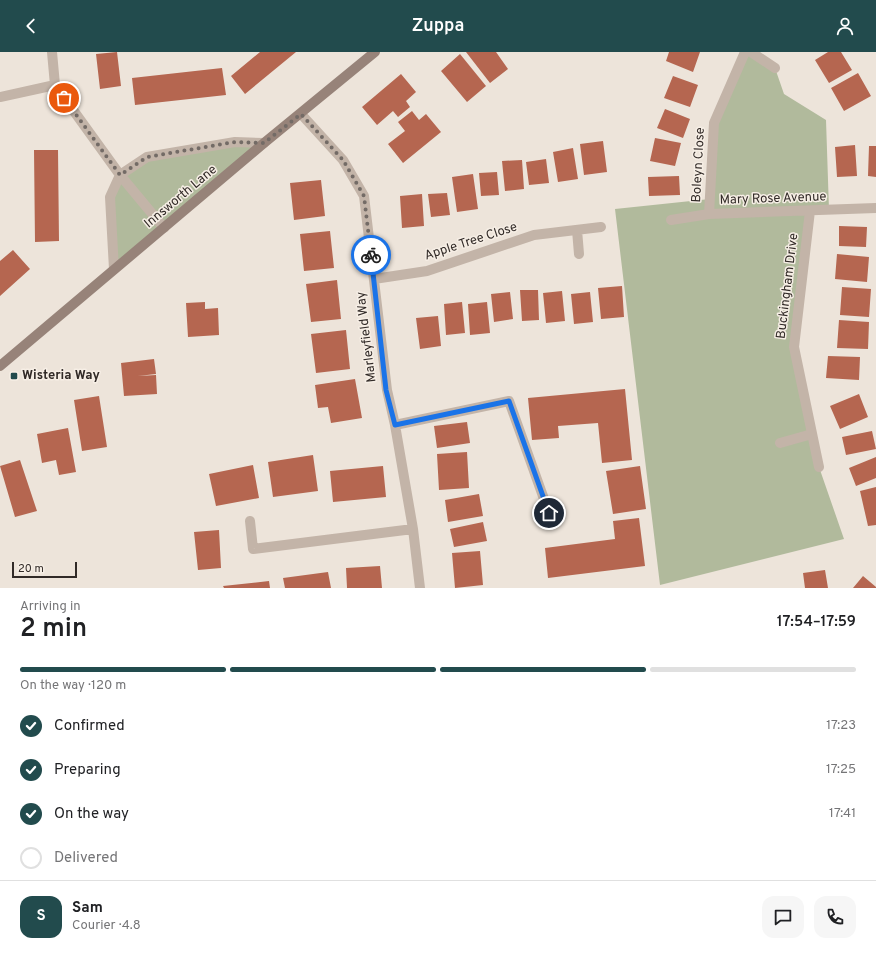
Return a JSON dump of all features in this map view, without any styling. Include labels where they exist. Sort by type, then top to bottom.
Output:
[{"type":"street","points":[[52,52],[55,85],[120,175],[164,228]]},
{"type":"street","name":"Innsworth Lane","points":[[0,366],[264,143],[375,52]]},
{"type":"street","name":"Boleyn Close","points":[[709,214],[714,123],[745,52]]},
{"type":"street","points":[[751,52],[775,68]]},
{"type":"street","points":[[0,97],[55,85]]},
{"type":"street","name":"Marleyfield Way","points":[[301,114],[343,160],[364,196],[386,390],[395,425],[413,529],[420,588]]},
{"type":"street","name":"Innsworth Lane","points":[[120,175],[147,157],[235,142],[264,143]]},
{"type":"street","points":[[114,269],[110,198],[120,175]]},
{"type":"street","name":"Mary Rose Avenue","points":[[671,220],[709,214],[876,208]]},
{"type":"street","name":"Buckingham Drive","points":[[810,211],[794,347],[819,467]]},
{"type":"street","name":"Apple Tree Close","points":[[374,280],[427,271],[534,235],[601,226]]},
{"type":"street","points":[[577,230],[580,254]]},
{"type":"street","points":[[395,425],[509,401],[549,513]]},
{"type":"street","points":[[780,442],[812,434]]},
{"type":"street","points":[[250,521],[253,548],[413,529]]},
{"type":"green space","points":[[745,52],[775,68],[784,94],[826,120],[829,210],[810,211],[794,347],[819,467],[844,539],[660,585],[615,209],[710,199],[714,123]]},
{"type":"green space","points":[[264,143],[114,269],[110,197],[120,175],[147,157]]},
{"type":"building","points":[[117,52],[121,86],[100,89],[96,54]]},
{"type":"building","points":[[260,52],[296,52],[245,94],[231,76]]},
{"type":"building","points":[[466,52],[496,52],[508,69],[490,83]]},
{"type":"building","points":[[669,52],[700,52],[693,72],[666,61]]},
{"type":"building","points":[[828,52],[841,52],[852,70],[829,83],[815,60]]},
{"type":"building","points":[[460,54],[486,86],[467,102],[441,71]]},
{"type":"building","points":[[222,68],[226,95],[135,105],[132,78]]},
{"type":"building","points":[[858,73],[871,96],[844,111],[831,88]]},
{"type":"building","points":[[401,74],[416,92],[406,101],[410,107],[398,117],[393,111],[377,125],[362,107]]},
{"type":"building","points":[[673,76],[698,85],[690,107],[664,98]]},
{"type":"building","points":[[665,109],[690,119],[683,138],[657,128]]},
{"type":"building","points":[[412,111],[419,120],[426,114],[441,132],[403,163],[388,144],[405,131],[398,122]]},
{"type":"building","points":[[655,138],[681,143],[675,166],[650,161]]},
{"type":"building","points":[[603,141],[607,172],[584,175],[580,144]]},
{"type":"building","points":[[855,145],[857,176],[837,177],[835,147]]},
{"type":"building","points":[[869,146],[876,146],[876,177],[868,176]]},
{"type":"building","points":[[573,148],[578,179],[558,182],[553,152]]},
{"type":"building","points":[[34,150],[58,150],[59,241],[35,242]]},
{"type":"building","points":[[546,159],[549,183],[529,185],[526,162]]},
{"type":"building","points":[[522,160],[524,189],[505,191],[502,161]]},
{"type":"building","points":[[497,172],[499,195],[481,196],[479,173]]},
{"type":"building","points":[[473,174],[478,209],[457,212],[452,177]]},
{"type":"building","points":[[679,176],[680,195],[649,196],[648,177]]},
{"type":"building","points":[[321,180],[325,216],[294,220],[290,183]]},
{"type":"building","points":[[447,193],[450,215],[431,217],[428,194]]},
{"type":"building","points":[[422,194],[424,226],[402,228],[400,196]]},
{"type":"building","points":[[839,226],[867,227],[866,247],[839,246]]},
{"type":"building","points":[[330,231],[334,268],[304,271],[300,234]]},
{"type":"building","points":[[13,250],[30,269],[0,296],[0,261]]},
{"type":"building","points":[[837,254],[869,257],[867,282],[835,279]]},
{"type":"building","points":[[337,280],[341,319],[311,322],[306,284]]},
{"type":"building","points":[[622,286],[624,317],[601,319],[598,288]]},
{"type":"building","points":[[842,287],[871,289],[869,317],[840,315]]},
{"type":"building","points":[[520,290],[538,290],[539,320],[522,321]]},
{"type":"building","points":[[562,291],[565,321],[546,323],[543,293]]},
{"type":"building","points":[[510,292],[513,319],[494,322],[491,294]]},
{"type":"building","points":[[590,292],[593,322],[574,324],[571,294]]},
{"type":"building","points":[[205,302],[205,309],[218,308],[219,335],[188,337],[186,303]]},
{"type":"building","points":[[462,302],[465,333],[446,335],[444,304]]},
{"type":"building","points":[[487,302],[490,333],[470,335],[468,304]]},
{"type":"building","points":[[438,316],[441,346],[420,349],[416,318]]},
{"type":"building","points":[[839,320],[869,322],[868,349],[837,348]]},
{"type":"building","points":[[346,330],[350,369],[316,373],[311,334]]},
{"type":"building","points":[[828,356],[860,357],[859,380],[826,378]]},
{"type":"building","points":[[154,359],[156,374],[138,376],[156,375],[157,394],[124,396],[121,363]]},
{"type":"building","points":[[355,379],[362,418],[331,423],[328,407],[318,408],[315,385]]},
{"type":"building","points":[[625,389],[632,460],[602,463],[598,423],[558,426],[559,438],[532,440],[528,398]]},
{"type":"building","points":[[859,394],[868,417],[840,429],[830,406]]},
{"type":"building","points":[[99,396],[107,447],[82,451],[74,400]]},
{"type":"building","points":[[467,422],[470,443],[437,448],[434,426]]},
{"type":"building","points":[[68,428],[76,472],[59,475],[56,460],[42,463],[37,434]]},
{"type":"building","points":[[872,431],[876,449],[846,455],[842,437]]},
{"type":"building","points":[[467,452],[469,488],[439,490],[437,454]]},
{"type":"building","points":[[313,455],[318,491],[273,497],[268,462]]},
{"type":"building","points":[[876,457],[876,478],[856,486],[849,468]]},
{"type":"building","points":[[20,460],[37,511],[15,517],[0,466]]},
{"type":"building","points":[[253,465],[259,498],[216,506],[209,474]]},
{"type":"building","points":[[383,466],[386,497],[333,502],[330,471]]},
{"type":"building","points":[[640,466],[646,509],[613,514],[606,471]]},
{"type":"building","points":[[876,487],[876,525],[868,526],[860,491]]},
{"type":"building","points":[[479,494],[483,516],[448,522],[445,500]]},
{"type":"building","points":[[639,518],[645,566],[548,578],[545,548],[615,539],[613,521]]},
{"type":"building","points":[[483,522],[487,541],[454,547],[450,529]]},
{"type":"building","points":[[219,530],[221,568],[198,570],[194,532]]},
{"type":"building","points":[[480,551],[483,585],[455,588],[452,553]]},
{"type":"building","points":[[380,566],[382,588],[347,588],[346,568]]},
{"type":"building","points":[[825,570],[828,588],[805,588],[803,573]]},
{"type":"building","points":[[328,572],[331,588],[285,588],[283,578]]},
{"type":"building","points":[[863,576],[876,587],[876,588],[853,588]]},
{"type":"building","points":[[269,581],[270,588],[224,588],[223,586]]},
{"type":"way so far","points":[[64,98],[120,175],[147,157],[235,142],[264,143],[301,114],[343,160],[364,196],[371,255]]},
{"type":"place","name":"Wisteria Way","points":[[14,376]]},
{"type":"route","points":[[371,255],[386,390],[395,425],[509,401],[549,513]]}]
